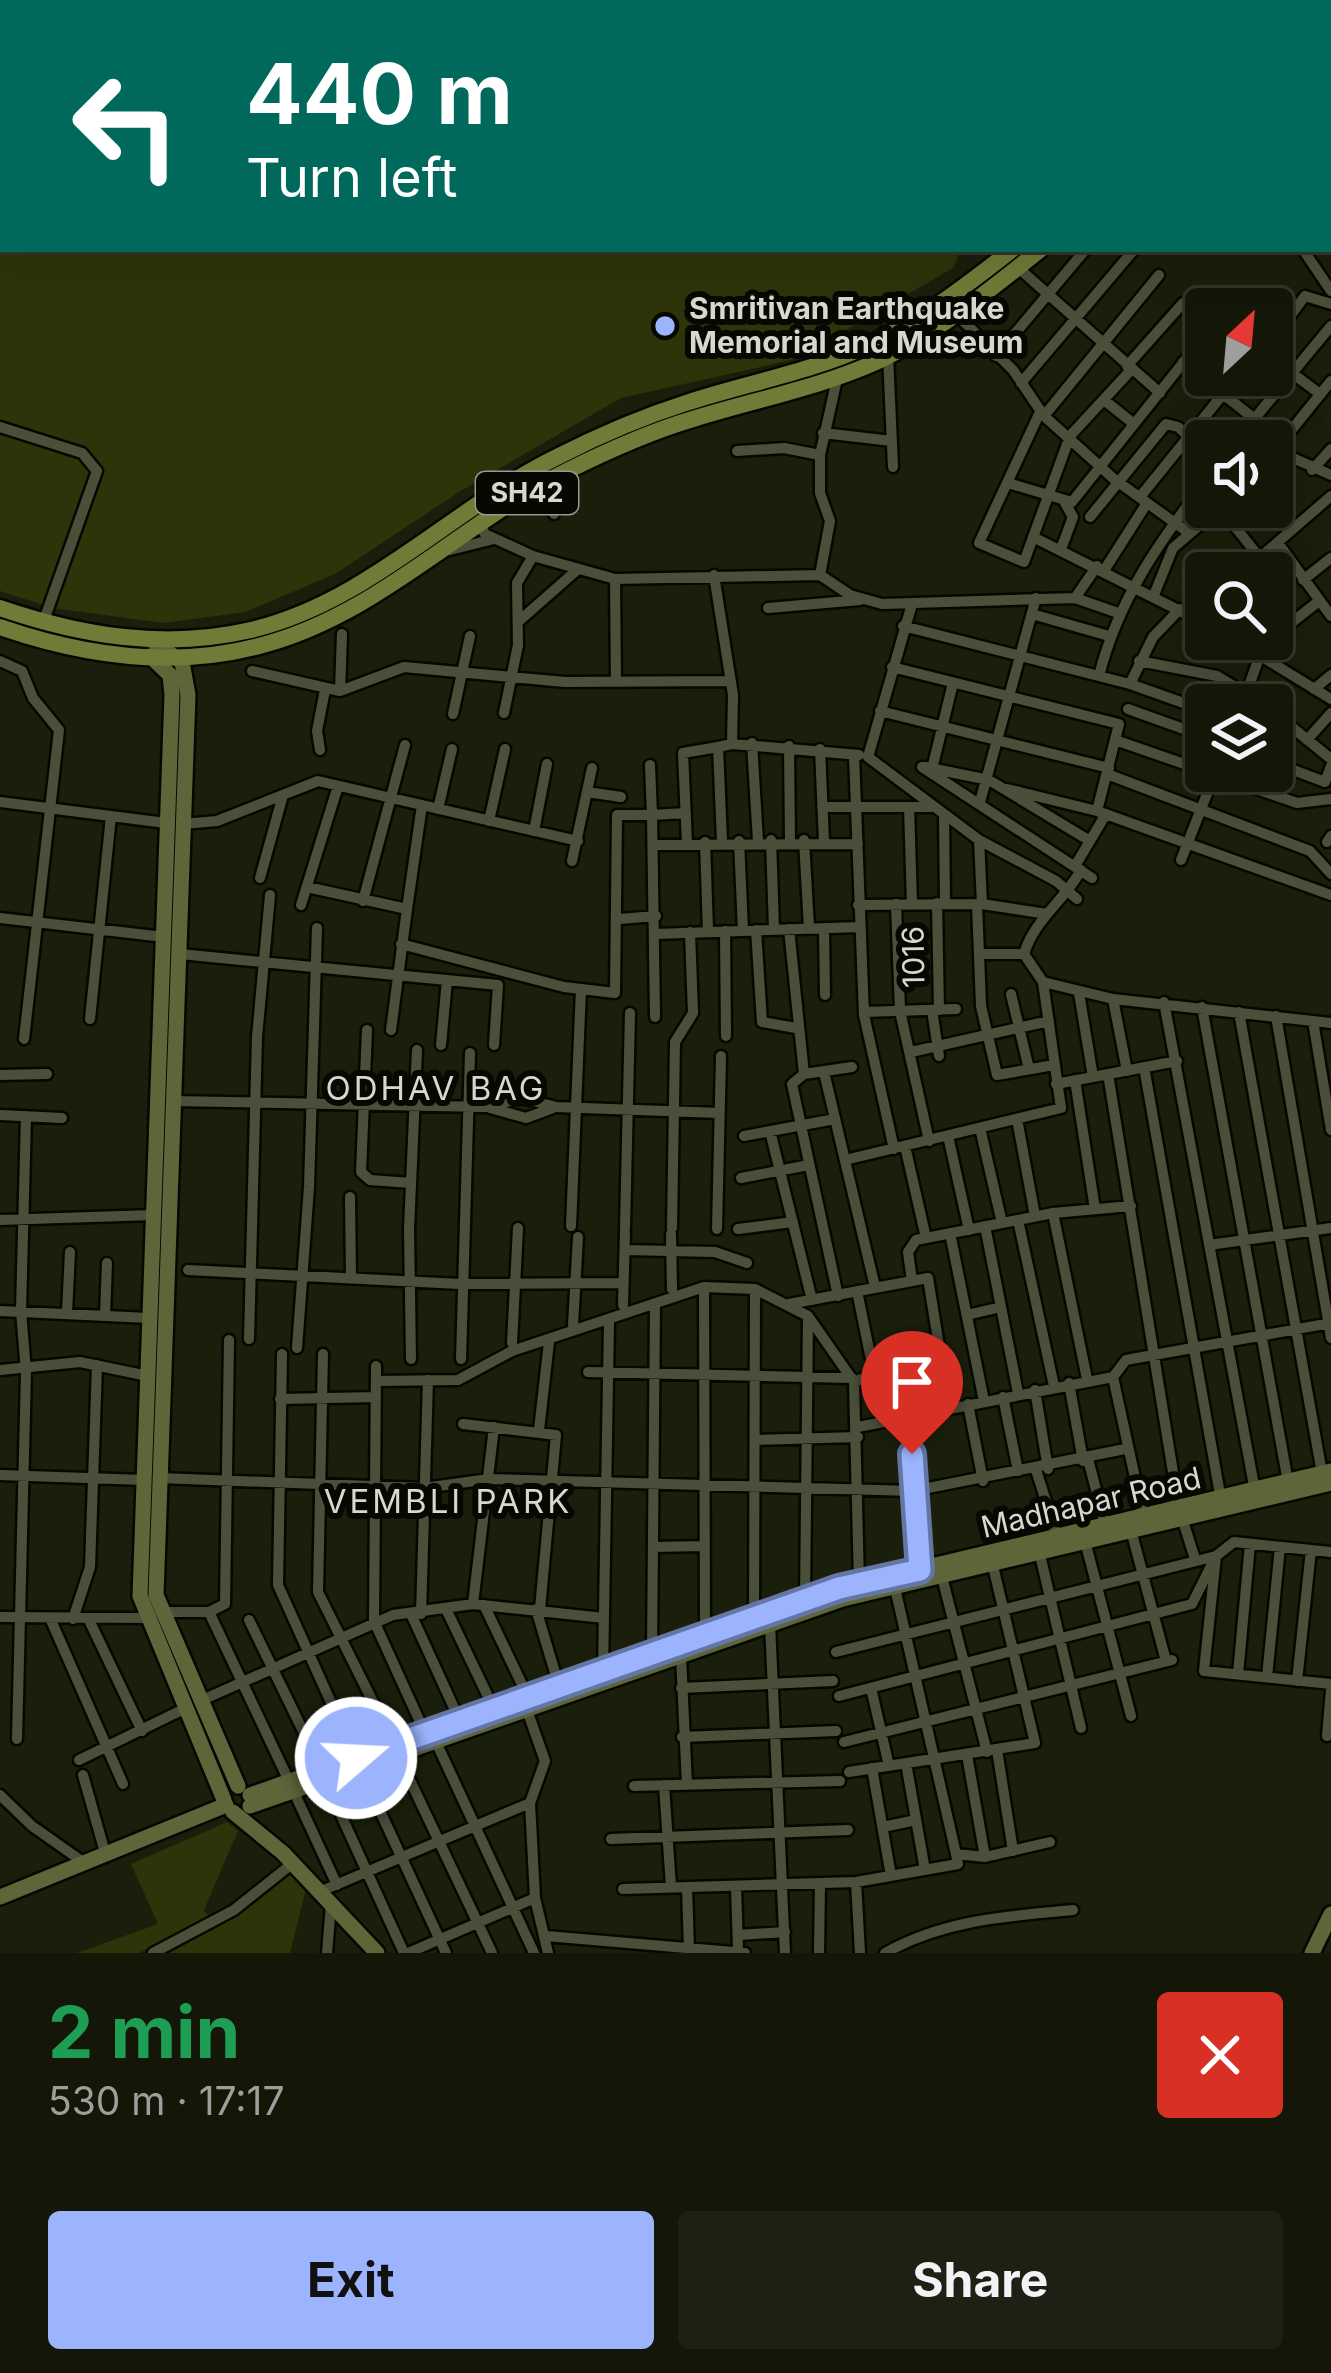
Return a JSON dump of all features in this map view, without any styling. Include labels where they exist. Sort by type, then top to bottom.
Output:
[{"type":"main road","name":"SH42","points":[[0,627],[68,650],[150,648],[255,629],[340,598],[454,516],[556,457],[649,416],[868,346],[956,293],[1009,252]]},
{"type":"main road","name":"SH42","points":[[0,608],[72,633],[177,657],[208,657],[290,637],[348,613],[479,521],[638,438],[888,355],[956,314],[1037,252]]},
{"type":"main road","points":[[150,648],[172,683],[180,954],[152,1479],[140,1596],[234,1804],[325,1898],[361,1945],[377,1953]]},
{"type":"main road","points":[[152,1479],[149,1318],[164,937],[188,681],[177,657]]},
{"type":"main road","points":[[188,681],[208,657]]},
{"type":"main road","name":"Madhapar Road","points":[[430,1738],[460,1721],[527,1704],[560,1686],[705,1635],[1132,1534],[1221,1500],[1328,1476]]},
{"type":"main road","name":"Madhapar Road","points":[[0,1897],[234,1804],[681,1656],[805,1600],[860,1583],[1106,1528],[1181,1516],[1328,1476]]},
{"type":"main road","points":[[1312,1953],[1331,1915]]},
{"type":"street","points":[[996,356],[1083,252]]},
{"type":"street","points":[[1021,383],[1132,252]]},
{"type":"street","points":[[1305,252],[1331,291]]},
{"type":"street","points":[[1024,273],[1160,393]]},
{"type":"street","points":[[1159,275],[1042,414],[979,543],[1024,562],[1070,436],[1183,303]]},
{"type":"street","points":[[1293,312],[1305,296],[1331,304]]},
{"type":"street","points":[[956,314],[1021,383],[1042,414],[1118,482],[1189,533]]},
{"type":"street","points":[[1293,372],[1331,326]]},
{"type":"street","points":[[888,355],[893,467]]},
{"type":"street","points":[[1009,484],[1065,503],[1076,498],[1184,362]]},
{"type":"street","points":[[1293,374],[1320,394]]},
{"type":"street","points":[[820,575],[830,521],[820,493],[820,455],[838,375]]},
{"type":"street","points":[[1293,427],[1331,381]]},
{"type":"street","points":[[1204,420],[1225,396],[1253,418],[1272,396]]},
{"type":"street","points":[[1104,400],[1134,424]]},
{"type":"street","points":[[1090,517],[1166,424],[1185,435]]},
{"type":"street","points":[[0,427],[82,453],[97,471],[43,623]]},
{"type":"street","points":[[823,433],[892,441]]},
{"type":"street","points":[[1075,598],[1101,568],[1185,442]]},
{"type":"street","points":[[737,451],[784,448],[820,455]]},
{"type":"street","points":[[1312,470],[1331,449]]},
{"type":"street","points":[[1293,458],[1331,475]]},
{"type":"street","points":[[547,482],[554,514]]},
{"type":"street","points":[[1267,552],[1331,496]]},
{"type":"street","points":[[1061,549],[1073,517],[1065,503]]},
{"type":"street","points":[[1099,676],[1118,613],[1185,508]]},
{"type":"street","points":[[479,521],[494,539],[533,556],[615,578],[820,575],[863,599]]},
{"type":"street","points":[[1154,596],[1168,554],[1195,528]]},
{"type":"street","points":[[1237,528],[1255,552]]},
{"type":"street","points":[[1033,537],[1185,612],[1139,661],[1130,684]]},
{"type":"street","points":[[436,552],[494,539]]},
{"type":"street","points":[[1278,543],[1330,614]]},
{"type":"street","points":[[504,713],[519,621],[517,583],[533,556]]},
{"type":"street","points":[[1304,580],[1331,558]]},
{"type":"street","points":[[519,621],[578,570]]},
{"type":"street","points":[[714,575],[730,681],[732,744]]},
{"type":"street","points":[[615,578],[616,682]]},
{"type":"street","points":[[980,802],[1036,598]]},
{"type":"street","points":[[768,608],[863,599],[912,604],[1075,598],[1118,613]]},
{"type":"street","points":[[1293,621],[1318,601]]},
{"type":"street","points":[[868,757],[912,604]]},
{"type":"street","points":[[1032,614],[1109,636]]},
{"type":"street","points":[[903,626],[1130,684],[1185,704]]},
{"type":"street","points":[[340,691],[343,634]]},
{"type":"street","points":[[453,714],[470,637]]},
{"type":"street","points":[[1267,660],[1331,699]]},
{"type":"street","points":[[0,661],[22,671],[33,698],[59,723],[24,1039]]},
{"type":"street","points":[[1139,661],[1198,670],[1232,684]]},
{"type":"street","points":[[252,671],[340,691],[404,667],[542,680],[730,681]]},
{"type":"street","points":[[892,667],[1119,724],[1102,813],[1074,895],[1047,914],[1030,934],[1024,954]]},
{"type":"street","points":[[1314,688],[1331,675]]},
{"type":"street","points":[[932,769],[953,683]]},
{"type":"street","points":[[320,750],[317,731],[325,690]]},
{"type":"street","points":[[1128,709],[1185,729]]},
{"type":"street","points":[[880,711],[1108,771],[1310,851],[1331,874]]},
{"type":"street","points":[[1307,740],[1331,712]]},
{"type":"street","points":[[1293,728],[1331,763],[1325,782],[1293,770]]},
{"type":"street","points":[[1115,740],[1185,763]]},
{"type":"street","points":[[752,743],[774,929]]},
{"type":"street","points":[[687,843],[683,753],[752,743],[820,749],[868,757],[979,840],[1074,895]]},
{"type":"street","points":[[363,901],[404,745]]},
{"type":"street","points":[[788,746],[790,840]]},
{"type":"street","points":[[718,747],[722,841]]},
{"type":"street","points":[[437,809],[452,749]]},
{"type":"street","points":[[489,820],[506,749]]},
{"type":"street","points":[[820,749],[824,841]]},
{"type":"street","points":[[854,755],[864,1012],[926,1238]]},
{"type":"street","points":[[534,831],[548,764]]},
{"type":"street","points":[[650,765],[655,1017]]},
{"type":"street","points":[[1083,871],[922,767],[989,780],[1090,842]]},
{"type":"street","points":[[572,861],[592,768]]},
{"type":"street","points":[[0,802],[175,824],[217,821],[318,782],[578,841]]},
{"type":"street","points":[[302,905],[338,786]]},
{"type":"street","points":[[1007,789],[1102,813],[1331,895]]},
{"type":"street","points":[[586,792],[621,796]]},
{"type":"street","points":[[1181,860],[1208,792]]},
{"type":"street","points":[[1267,792],[1297,803],[1331,799]]},
{"type":"street","points":[[260,878],[283,795]]},
{"type":"street","points":[[391,1030],[422,805]]},
{"type":"street","points":[[822,807],[932,807]]},
{"type":"street","points":[[909,807],[912,904]]},
{"type":"street","points":[[401,944],[581,989],[616,993],[617,815],[686,813]]},
{"type":"street","name":"1016","points":[[939,1051],[935,1010],[944,815]]},
{"type":"street","points":[[91,1019],[111,816]]},
{"type":"street","points":[[654,845],[790,840],[858,844]]},
{"type":"street","points":[[804,840],[809,928]]},
{"type":"street","points":[[979,840],[979,954],[987,1034],[997,1075],[1054,1065]]},
{"type":"street","points":[[739,841],[762,1022],[796,1028]]},
{"type":"street","points":[[705,842],[708,932]]},
{"type":"street","points":[[308,887],[406,909]]},
{"type":"street","points":[[250,1339],[255,1102],[270,896]]},
{"type":"street","points":[[896,904],[900,1011],[929,1141]]},
{"type":"street","points":[[858,905],[980,904],[1047,914]]},
{"type":"street","points":[[619,919],[656,916]]},
{"type":"street","points":[[0,918],[164,937]]},
{"type":"street","points":[[656,934],[860,926]]},
{"type":"street","points":[[297,1348],[317,928]]},
{"type":"street","points":[[824,928],[825,995]]},
{"type":"street","points":[[789,929],[803,1074]]},
{"type":"street","points":[[725,931],[726,1036]]},
{"type":"street","points":[[673,1289],[675,1042],[693,1013],[690,932]]},
{"type":"street","points":[[180,954],[498,986],[494,1045]]},
{"type":"street","points":[[979,954],[1024,954]]},
{"type":"street","points":[[844,1160],[1061,1108],[1043,982],[1024,954]]},
{"type":"street","points":[[441,1046],[447,980]]},
{"type":"street","points":[[1043,982],[1113,999],[1331,1023]]},
{"type":"street","points":[[573,1325],[581,989]]},
{"type":"street","points":[[1079,993],[1093,1077]]},
{"type":"street","points":[[1011,994],[1029,1069]]},
{"type":"street","points":[[1113,999],[1126,1071]]},
{"type":"street","points":[[1164,1002],[1255,1491]]},
{"type":"street","points":[[1202,1007],[1288,1482]]},
{"type":"street","points":[[864,1012],[956,1010]]},
{"type":"street","points":[[1239,1012],[1295,1329],[1328,1476]]},
{"type":"street","points":[[623,1305],[630,1013]]},
{"type":"street","points":[[1276,1016],[1331,1339]]},
{"type":"street","points":[[1313,1021],[1331,1130]]},
{"type":"street","points":[[911,1052],[939,1051],[987,1034],[1049,1022]]},
{"type":"street","points":[[368,1030],[363,1177],[411,1184]]},
{"type":"street","points":[[411,1359],[417,1050]]},
{"type":"street","points":[[461,1359],[470,1053]]},
{"type":"street","points":[[715,1252],[721,1056]]},
{"type":"street","points":[[1056,1084],[1177,1061]]},
{"type":"street","points":[[838,1296],[792,1084],[803,1074],[852,1066]]},
{"type":"street","points":[[1144,1067],[1190,1347],[1221,1500]]},
{"type":"street","points":[[824,1072],[875,1287]]},
{"type":"street","points":[[0,1075],[47,1074]]},
{"type":"street","points":[[1108,1074],[1181,1516],[1195,1559]]},
{"type":"street","points":[[1075,1080],[1095,1209]]},
{"type":"street","points":[[173,1101],[468,1106],[526,1118],[556,1107],[718,1113]]},
{"type":"street","points":[[0,1115],[62,1118]]},
{"type":"street","points":[[17,1739],[26,1372],[21,1311],[26,1116]]},
{"type":"street","points":[[744,1136],[835,1119]]},
{"type":"street","points":[[1017,1119],[1035,1216]]},
{"type":"street","points":[[980,1128],[1002,1223]]},
{"type":"street","points":[[770,1131],[812,1300]]},
{"type":"street","points":[[948,1136],[969,1230]]},
{"type":"street","points":[[741,1178],[808,1165]]},
{"type":"street","points":[[350,1196],[351,1279]]},
{"type":"street","points":[[912,1281],[908,1252],[912,1243],[926,1238],[1053,1213],[1131,1206]]},
{"type":"street","points":[[1053,1213],[1087,1379]]},
{"type":"street","points":[[0,1220],[153,1215]]},
{"type":"street","points":[[1018,1220],[1054,1386]]},
{"type":"street","points":[[738,1229],[793,1222]]},
{"type":"street","points":[[986,1226],[1018,1394]]},
{"type":"street","points":[[512,1343],[518,1228]]},
{"type":"street","points":[[1209,1245],[1331,1228]]},
{"type":"street","points":[[950,1234],[984,1401]]},
{"type":"street","points":[[625,1250],[715,1252],[747,1263]]},
{"type":"street","points":[[67,1313],[70,1252]]},
{"type":"street","points":[[105,1316],[107,1263]]},
{"type":"street","points":[[188,1270],[460,1284],[620,1283]]},
{"type":"street","points":[[789,1304],[928,1279],[949,1408]]},
{"type":"street","points":[[704,1287],[705,1635]]},
{"type":"street","points":[[376,1381],[458,1380],[512,1352],[704,1287],[755,1289],[808,1316],[853,1380],[860,1583]]},
{"type":"street","points":[[755,1289],[755,1486],[762,1621],[772,1684],[785,1953]]},
{"type":"street","points":[[588,1372],[853,1380],[874,1374],[857,1291]]},
{"type":"street","points":[[933,1304],[964,1300]]},
{"type":"street","points":[[652,1654],[656,1304]]},
{"type":"street","points":[[967,1315],[1001,1307]]},
{"type":"street","points":[[0,1311],[149,1318]]},
{"type":"street","points":[[805,1600],[808,1316]]},
{"type":"street","points":[[603,1671],[609,1322]]},
{"type":"street","points":[[1144,1520],[1113,1377],[1126,1360],[1330,1323]]},
{"type":"street","points":[[0,1618],[89,1619],[220,1609],[226,1596],[229,1340]]},
{"type":"street","points":[[539,1430],[549,1342]]},
{"type":"street","points":[[282,1354],[278,1585],[446,1953]]},
{"type":"street","points":[[323,1354],[318,1592],[492,1953]]},
{"type":"street","points":[[0,1370],[26,1372],[64,1364],[97,1364],[148,1376]]},
{"type":"street","points":[[73,1619],[90,1567],[97,1364]]},
{"type":"street","points":[[376,1366],[374,1621],[534,1953]]},
{"type":"street","points":[[755,1439],[858,1432],[1003,1396],[1113,1377]]},
{"type":"street","points":[[428,1381],[416,1614],[460,1721]]},
{"type":"street","points":[[1070,1383],[1085,1460],[1106,1528]]},
{"type":"street","points":[[1035,1390],[1042,1469],[1058,1539]]},
{"type":"street","points":[[1003,1396],[1018,1472]]},
{"type":"street","points":[[280,1399],[376,1397]]},
{"type":"street","points":[[968,1404],[983,1481]]},
{"type":"street","points":[[911,1416],[920,1570]]},
{"type":"street","points":[[463,1424],[556,1435],[538,1609],[560,1686]]},
{"type":"street","points":[[494,1427],[478,1604],[527,1704],[544,1761],[530,1803],[535,1898],[548,1953]]},
{"type":"street","points":[[0,1474],[424,1488],[489,1479],[913,1491],[1126,1450]]},
{"type":"street","points":[[844,1742],[1169,1661],[1132,1534]]},
{"type":"street","points":[[836,1652],[1216,1556],[1234,1542],[1331,1552]]},
{"type":"street","points":[[1238,1674],[1250,1544]]},
{"type":"street","points":[[1086,1545],[1131,1716]]},
{"type":"street","points":[[653,1547],[704,1546]]},
{"type":"street","points":[[1267,1678],[1280,1547]]},
{"type":"street","points":[[1297,1681],[1311,1550]]},
{"type":"street","points":[[1040,1556],[1081,1728]]},
{"type":"street","points":[[839,1696],[1155,1614],[1199,1598],[1216,1556]]},
{"type":"street","points":[[1216,1556],[1204,1671],[1331,1687],[1327,1736]]},
{"type":"street","points":[[634,1786],[844,1776],[1035,1743],[993,1566]]},
{"type":"street","points":[[942,1577],[976,1709],[992,1751],[1013,1851]]},
{"type":"street","points":[[623,1889],[856,1882],[958,1864],[938,1759],[895,1588]]},
{"type":"street","points":[[79,1760],[374,1621],[478,1604],[604,1618]]},
{"type":"street","points":[[446,1609],[494,1709]]},
{"type":"street","points":[[209,1612],[337,1885]]},
{"type":"street","points":[[50,1618],[123,1784]]},
{"type":"street","points":[[89,1619],[142,1731]]},
{"type":"street","points":[[248,1620],[406,1953],[535,1898]]},
{"type":"street","points":[[681,1656],[686,1785]]},
{"type":"street","points":[[681,1688],[833,1681]]},
{"type":"street","points":[[871,1688],[889,1766]]},
{"type":"street","points":[[682,1737],[836,1730]]},
{"type":"street","points":[[967,1755],[985,1857]]},
{"type":"street","points":[[905,1763],[925,1870]]},
{"type":"street","points":[[872,1768],[891,1876]]},
{"type":"street","points":[[83,1775],[106,1856]]},
{"type":"street","points":[[664,1785],[670,1888]]},
{"type":"street","points":[[0,1795],[42,1834],[86,1864]]},
{"type":"street","points":[[327,1953],[325,1898],[337,1885],[530,1803]]},
{"type":"street","points":[[883,1827],[916,1820]]},
{"type":"street","points":[[611,1839],[848,1830]]},
{"type":"street","points":[[956,1854],[985,1857],[1050,1842]]},
{"type":"street","points":[[153,1953],[234,1910],[293,1863]]},
{"type":"street","points":[[856,1882],[860,1953]]},
{"type":"street","points":[[819,1953],[820,1883]]},
{"type":"street","points":[[736,1886],[740,1946]]},
{"type":"street","points":[[687,1887],[689,1949]]},
{"type":"street","points":[[885,1953],[912,1938],[975,1919],[1073,1910]]},
{"type":"street","points":[[547,1936],[585,1939],[607,1947],[719,1950],[785,1932]]},
{"type":"street","points":[[583,1953],[585,1939]]},
{"type":"green space","name":"Smritivan Earthquake Memorial and Museum","points":[[0,252],[960,252],[953,268],[796,359],[621,398],[459,492],[335,574],[245,612],[163,623],[53,608],[0,591]]},
{"type":"green space","points":[[227,1822],[238,1831],[204,1910],[214,1925],[289,1866],[307,1885],[290,1953],[168,1953],[169,1937],[139,1953],[77,1953],[158,1924],[131,1864]]},
{"type":"place","name":"Smritivan Earthquake Memorial and Museum","points":[[665,326]]},
{"type":"district","name":"ODHAV BAG","points":[[436,1088]]},
{"type":"district","name":"VEMBLI PARK","points":[[448,1501]]},
{"type":"route","points":[[356,1758],[839,1588],[920,1570],[912,1454]]}]
